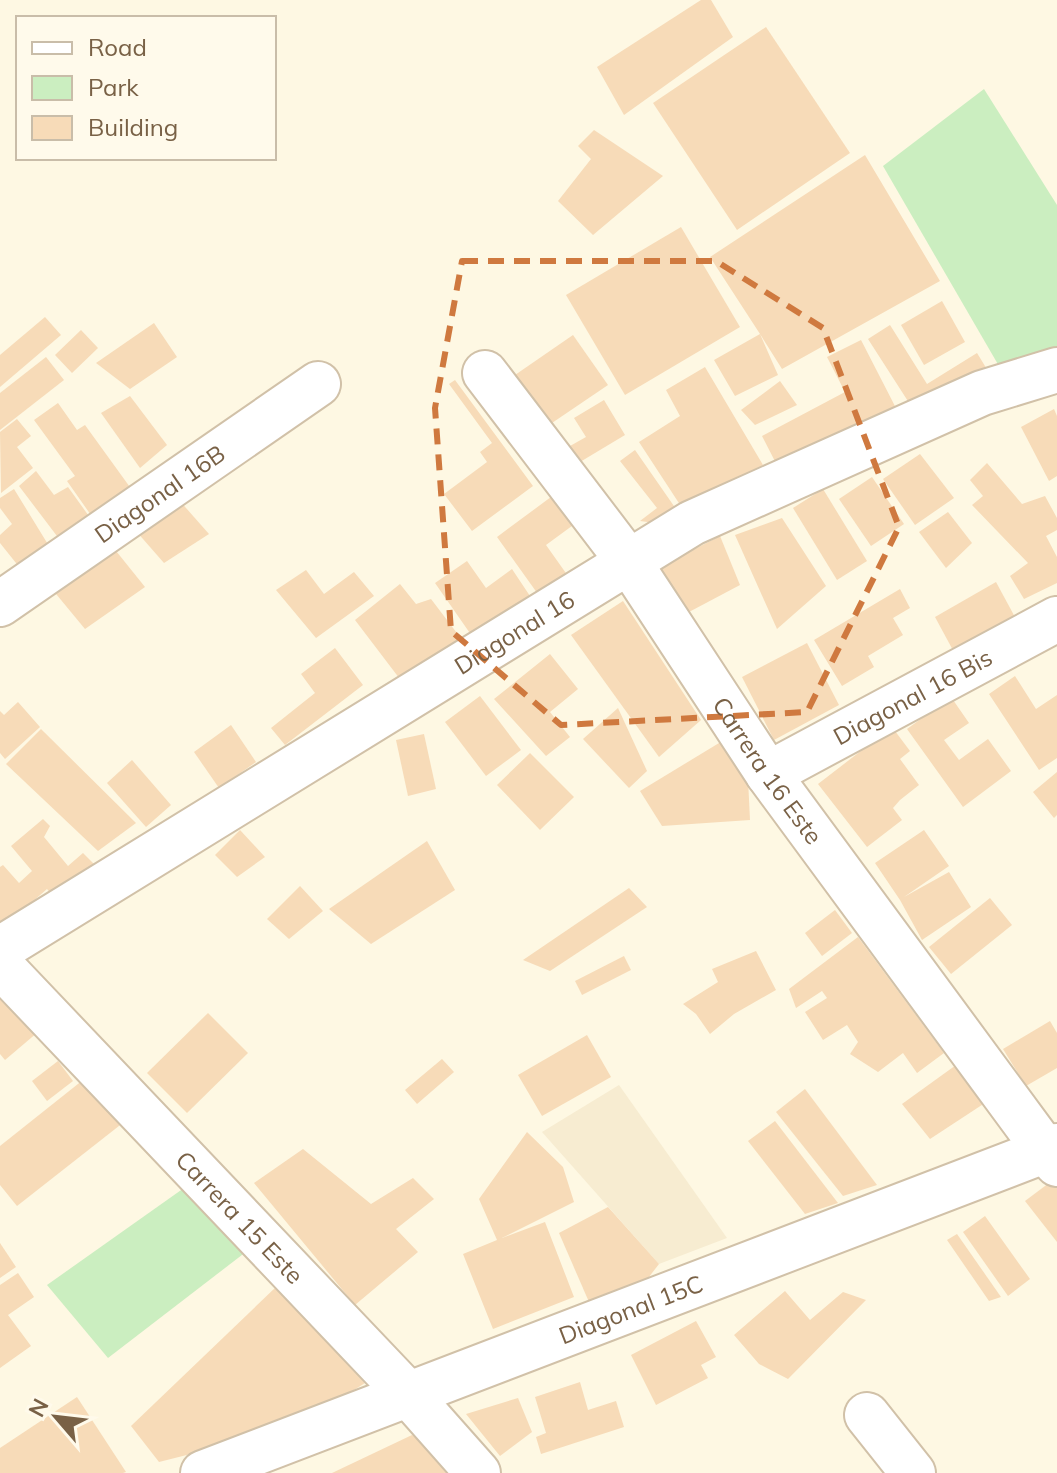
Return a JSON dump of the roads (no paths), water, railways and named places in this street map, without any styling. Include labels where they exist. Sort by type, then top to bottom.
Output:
[{"type":"street","name":"Diagonal 16","points":[[0,949],[692,523],[982,393],[1057,370]]},
{"type":"street","name":"Carrera 16 Este","points":[[485,373],[629,562],[768,774],[1053,1153]]},
{"type":"street","name":"Diagonal 16B","points":[[0,604],[318,384]]},
{"type":"street","name":"Diagonal 16 Bis","points":[[768,774],[1054,626]]},
{"type":"street","name":"Carrera 15 Este","points":[[0,965],[408,1394],[478,1473]]},
{"type":"street","name":"Diagonal 15C","points":[[203,1473],[1053,1153]]},
{"type":"street","points":[[867,1415],[913,1473]]}]
